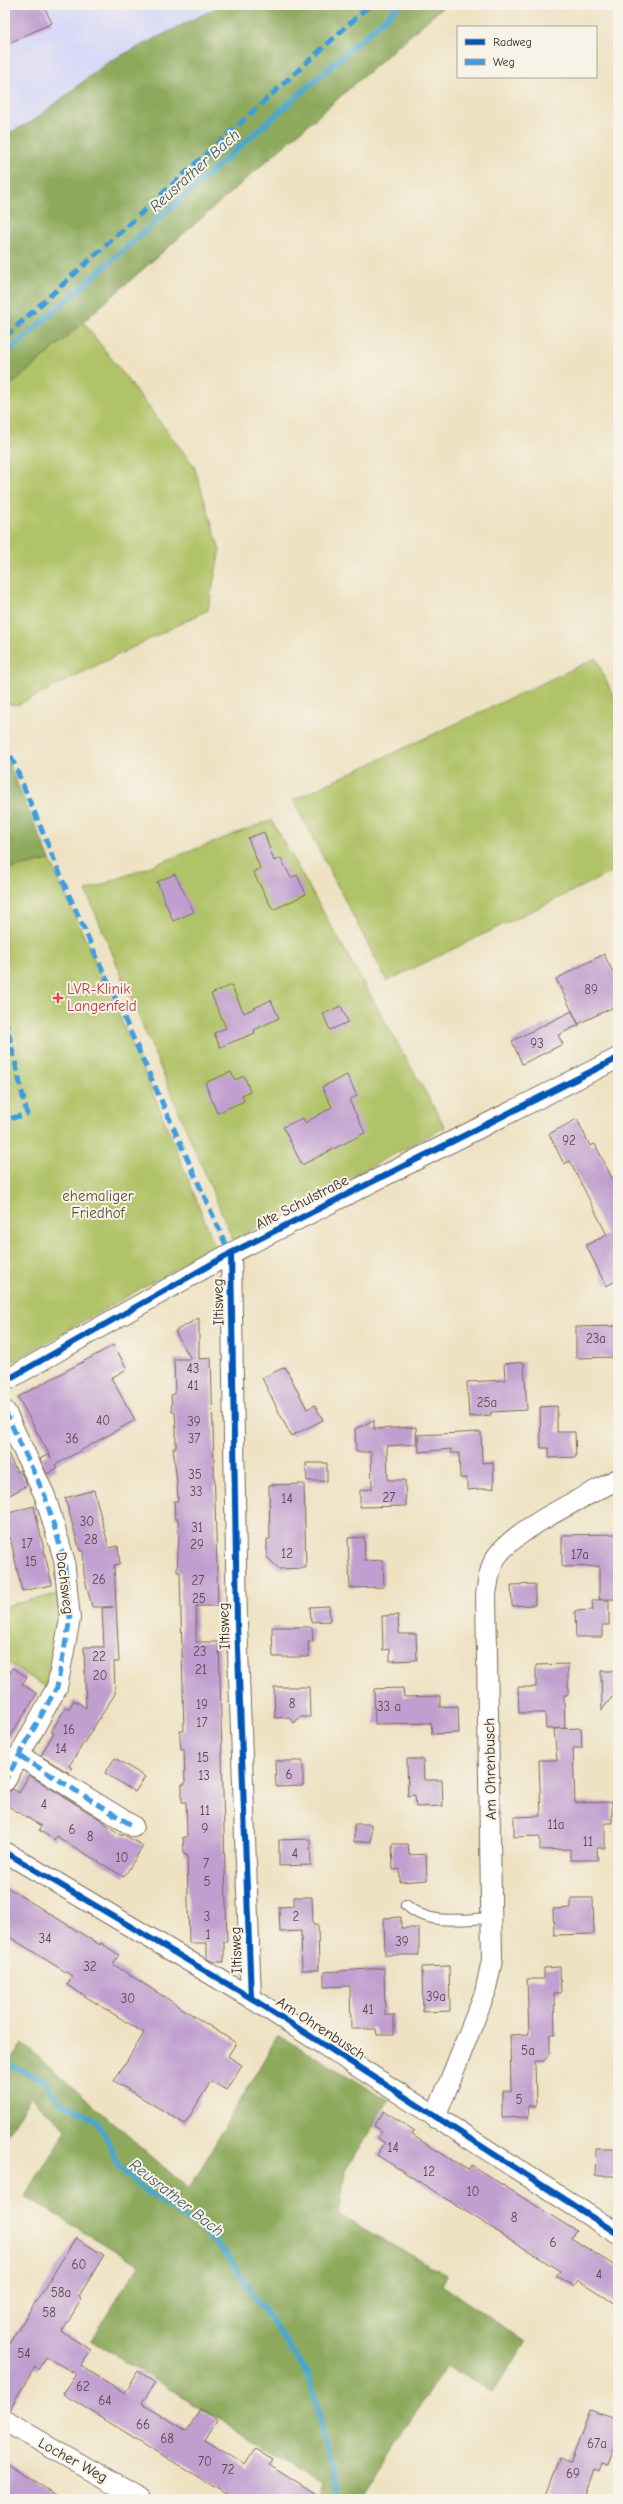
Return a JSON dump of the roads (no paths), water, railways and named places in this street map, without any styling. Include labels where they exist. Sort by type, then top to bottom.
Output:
[{"type":"street","name":"Alte Schulstraße","points":[[5,1381],[231,1253],[618,1058]]},
{"type":"street","name":"Iltisweg","points":[[231,1253],[237,1623],[250,1998]]},
{"type":"street","name":"Dachsweg","points":[[5,1411],[45,1496],[64,1559],[70,1619],[57,1687],[5,1782]]},
{"type":"street","name":"Am Ohrenbusch","points":[[435,2118],[485,1994],[492,1960],[486,1594],[494,1561],[506,1545],[522,1532],[618,1479]]},
{"type":"street","points":[[20,1756],[133,1826]]},
{"type":"street","name":"Am Ohrenbusch","points":[[5,1852],[250,1998],[618,2234]]},
{"type":"street","name":"Locher Weg","points":[[5,2421],[142,2499]]},
{"type":"lane","points":[[406,1904],[415,1914],[426,1918],[492,1918]]},
{"type":"waterway","name":"Reusrather Bach","points":[[5,355],[400,5]]},
{"type":"waterway","name":"Reusrather Bach","points":[[5,2062],[47,2082],[50,2090],[63,2105],[81,2111],[97,2122],[111,2146],[118,2167],[143,2189],[201,2229],[224,2251],[310,2377],[337,2499]]},
{"type":"place","name":"LVR-Klinik Langenfeld","points":[[58,998]]},
{"type":"park label","name":"ehemaliger Friedhof","points":[[98,1204]]}]
